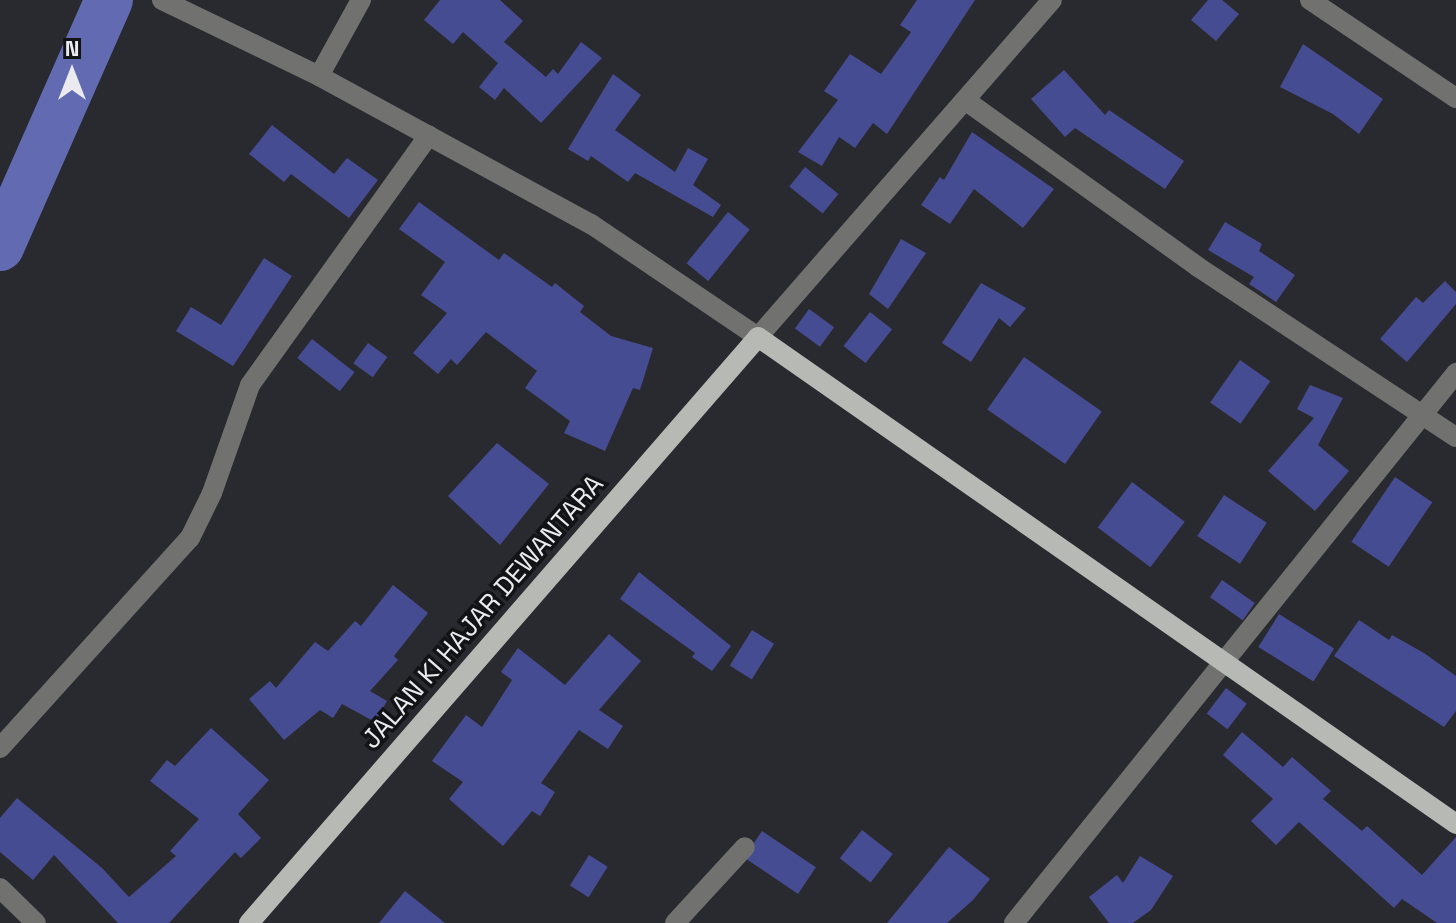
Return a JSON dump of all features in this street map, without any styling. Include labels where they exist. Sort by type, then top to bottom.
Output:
[{"type":"main road","points":[[758,337],[1456,824]]},
{"type":"main road","name":"JALAN KI HAJAR DEWANTARA","points":[[249,923],[758,337]]},
{"type":"street","points":[[162,0],[319,76],[591,224],[758,337],[1052,0]]},
{"type":"street","points":[[319,76],[361,0]]},
{"type":"street","points":[[1310,0],[1456,98]]},
{"type":"street","points":[[965,100],[1198,267],[1456,437]]},
{"type":"street","points":[[0,748],[190,538],[212,493],[250,385],[429,135]]},
{"type":"street","points":[[1014,923],[1456,373]]},
{"type":"street","points":[[675,923],[745,847]]},
{"type":"street","points":[[0,888],[36,923]]},
{"type":"building","points":[[440,0],[500,0],[523,21],[504,42],[546,77],[553,69],[558,74],[581,42],[602,58],[541,123],[504,88],[495,100],[479,87],[498,63],[463,32],[453,44],[424,20]]},
{"type":"building","points":[[917,0],[975,0],[887,134],[873,123],[855,148],[839,137],[822,166],[798,152],[838,100],[824,91],[850,54],[881,74],[911,32],[900,25]]},
{"type":"building","points":[[1208,0],[1222,0],[1239,14],[1216,41],[1191,20]]},
{"type":"building","points":[[1303,44],[1383,99],[1359,134],[1333,114],[1280,87]]},
{"type":"building","points":[[1064,70],[1105,115],[1109,110],[1184,161],[1165,189],[1075,128],[1065,137],[1031,99]]},
{"type":"building","points":[[613,74],[641,95],[615,130],[675,172],[688,148],[708,159],[693,185],[721,205],[713,217],[635,173],[628,182],[591,156],[588,161],[568,149]]},
{"type":"building","points":[[272,125],[334,174],[347,158],[378,180],[349,218],[291,174],[284,182],[249,154]]},
{"type":"building","points":[[972,132],[1054,189],[1023,228],[974,189],[950,224],[921,205],[940,177],[944,180]]},
{"type":"building","points":[[805,167],[838,194],[823,213],[789,186]]},
{"type":"building","points":[[419,202],[499,260],[504,253],[552,287],[555,283],[584,306],[580,312],[611,336],[653,348],[640,390],[633,388],[605,451],[564,433],[570,421],[525,388],[537,371],[486,332],[457,365],[451,359],[438,374],[413,353],[447,313],[421,295],[445,262],[399,229]]},
{"type":"building","points":[[728,212],[750,230],[708,281],[686,263]]},
{"type":"building","points":[[1225,222],[1262,244],[1259,251],[1295,275],[1276,302],[1249,284],[1254,277],[1208,250]]},
{"type":"building","points":[[901,239],[926,253],[888,309],[869,294]]},
{"type":"building","points":[[264,258],[292,276],[233,366],[176,331],[191,307],[221,325]]},
{"type":"building","points":[[1445,281],[1456,292],[1456,304],[1407,362],[1380,339],[1416,297],[1423,303]]},
{"type":"building","points":[[981,283],[1026,308],[1010,327],[999,318],[971,362],[942,343]]},
{"type":"building","points":[[809,309],[834,327],[820,347],[795,328]]},
{"type":"building","points":[[870,312],[892,329],[866,363],[844,346]]},
{"type":"building","points":[[312,339],[355,372],[340,391],[297,358]]},
{"type":"building","points":[[368,343],[387,357],[373,377],[353,363]]},
{"type":"building","points":[[1024,357],[1102,411],[1065,464],[987,409]]},
{"type":"building","points":[[1240,360],[1270,381],[1240,424],[1210,403]]},
{"type":"building","points":[[1310,385],[1343,398],[1318,445],[1349,471],[1315,511],[1268,471],[1314,418],[1297,409]]},
{"type":"building","points":[[497,443],[549,484],[500,545],[448,496]]},
{"type":"building","points":[[1395,477],[1432,502],[1389,567],[1351,542]]},
{"type":"building","points":[[1132,482],[1185,522],[1150,567],[1098,528]]},
{"type":"building","points":[[1224,495],[1267,523],[1240,564],[1197,536]]},
{"type":"building","points":[[639,572],[731,646],[712,671],[692,657],[695,653],[620,599]]},
{"type":"building","points":[[1222,580],[1255,603],[1243,620],[1210,597]]},
{"type":"building","points":[[393,585],[428,613],[394,656],[398,660],[370,691],[387,701],[375,722],[342,704],[333,718],[320,710],[284,740],[249,699],[270,681],[276,688],[315,642],[328,651],[355,621],[361,626]]},
{"type":"building","points":[[1279,614],[1334,648],[1313,682],[1258,647]]},
{"type":"building","points":[[1359,620],[1389,640],[1392,635],[1424,653],[1456,676],[1456,711],[1444,727],[1334,656]]},
{"type":"building","points":[[752,630],[774,644],[752,679],[730,666]]},
{"type":"building","points":[[609,634],[641,661],[599,710],[623,726],[608,749],[579,730],[541,783],[555,792],[540,816],[532,811],[503,846],[449,799],[463,782],[432,761],[466,715],[482,727],[512,680],[501,672],[518,648],[565,685]]},
{"type":"building","points":[[1226,688],[1247,704],[1228,729],[1207,714]]},
{"type":"building","points":[[211,728],[269,780],[238,814],[261,838],[241,858],[235,852],[169,923],[118,923],[54,855],[33,880],[0,852],[0,818],[17,798],[102,868],[129,897],[176,856],[170,851],[199,819],[150,781],[167,760],[175,766]]},
{"type":"building","points":[[1242,732],[1283,767],[1292,757],[1331,791],[1323,799],[1362,831],[1367,826],[1422,875],[1456,837],[1456,923],[1437,923],[1402,899],[1394,908],[1299,822],[1276,845],[1251,821],[1273,799],[1223,755]]},
{"type":"building","points":[[862,830],[893,854],[871,882],[840,858]]},
{"type":"building","points":[[762,831],[816,867],[798,894],[744,858]]},
{"type":"building","points":[[949,847],[990,879],[973,900],[947,923],[887,923]]},
{"type":"building","points":[[589,855],[608,867],[589,897],[570,886]]},
{"type":"building","points":[[1140,856],[1173,876],[1151,910],[1133,923],[1109,923],[1089,897],[1117,875],[1123,883]]},
{"type":"building","points":[[405,891],[445,923],[379,923]]},
{"type":"waterway","points":[[0,247],[109,0]]}]
